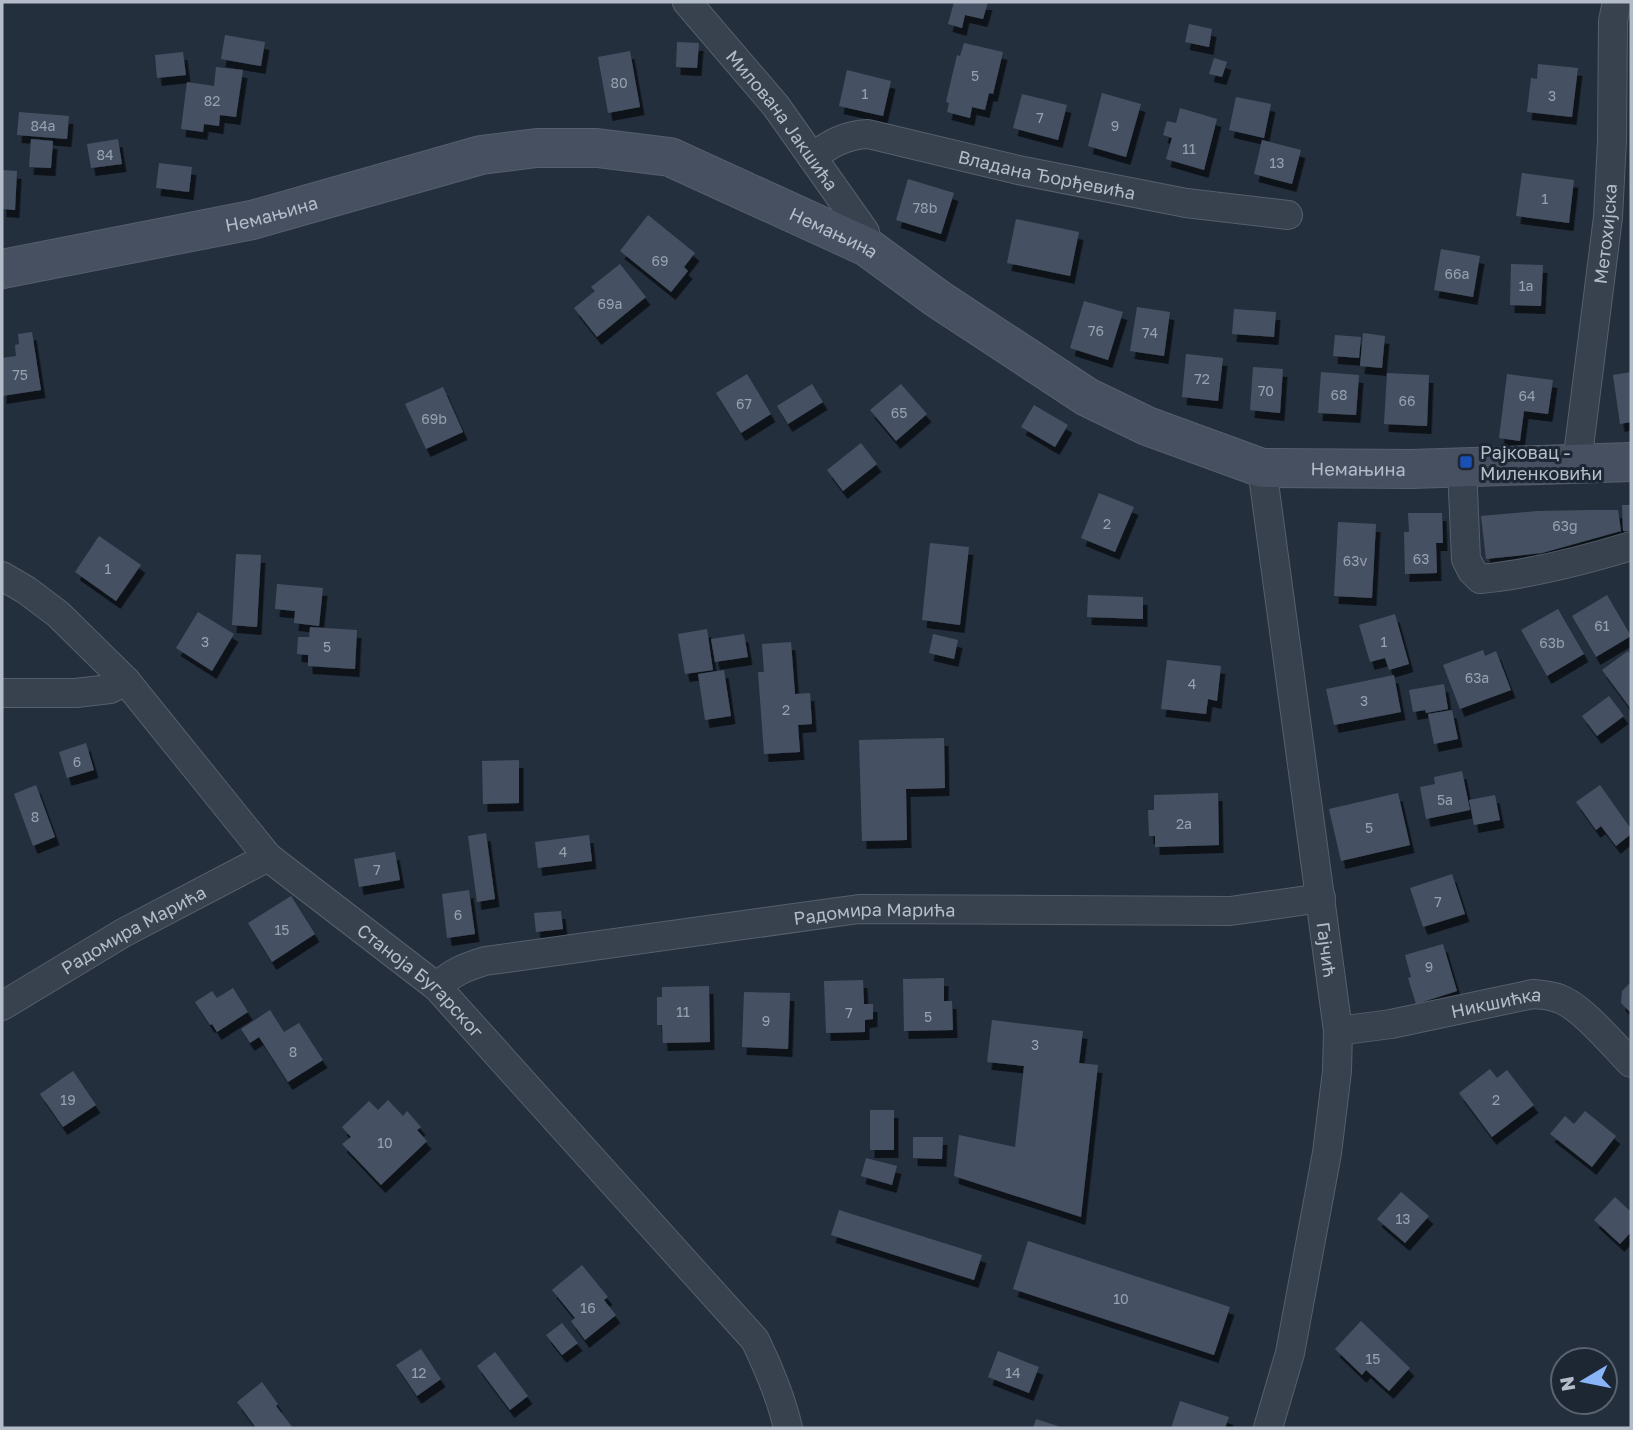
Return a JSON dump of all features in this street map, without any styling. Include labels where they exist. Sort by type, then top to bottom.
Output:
[{"type":"street","name":"Милована Јакшића","points":[[687,2],[776,106],[864,232],[867,247]]},
{"type":"street","name":"Метохијска","points":[[1577,463],[1608,217],[1613,21],[1616,2]]},
{"type":"street","name":"Владана Ђорђевића","points":[[812,157],[840,139],[868,134],[1018,170],[1186,203],[1287,215]]},
{"type":"street","name":"Немањина","points":[[2,269],[252,220],[481,155],[537,148],[597,148],[670,157],[867,247],[938,299],[1087,397],[1147,426],[1262,468],[1357,470],[1631,461]]},
{"type":"street","points":[[1461,467],[1466,559],[1480,579],[1575,563],[1631,546]]},
{"type":"street","name":"Гајчић","points":[[1262,468],[1338,1031],[1337,1072],[1327,1153],[1290,1353],[1268,1428]]},
{"type":"street","name":"Станоја Бугарског","points":[[2,576],[58,614],[127,681],[268,857],[437,986],[755,1340],[772,1374],[788,1428]]},
{"type":"street","points":[[2,694],[76,693],[110,689],[127,681]]},
{"type":"street","name":"Радомира Марића","points":[[2,1006],[123,933],[268,857]]},
{"type":"street","name":"Радомира Марића","points":[[437,986],[460,969],[485,961],[859,909],[1230,911],[1321,898]]},
{"type":"street","name":"Никшићка","points":[[1338,1031],[1391,1024],[1533,994],[1548,995],[1575,1007],[1631,1063]]},
{"type":"building","points":[[954,2],[988,2],[983,19],[965,15],[962,28],[948,24]]},
{"type":"building","points":[[1189,24],[1212,29],[1209,47],[1185,42]]},
{"type":"building","points":[[225,35],[265,42],[261,66],[221,59]]},
{"type":"building","points":[[677,42],[699,43],[697,68],[676,67]]},
{"type":"building","points":[[964,43],[1003,52],[993,94],[989,93],[985,110],[972,107],[970,118],[947,112],[949,103],[946,102],[957,55],[960,56]]},
{"type":"building","points":[[630,51],[640,107],[608,113],[598,57]]},
{"type":"building","points":[[183,52],[186,75],[157,78],[155,55]]},
{"type":"building","points":[[1214,58],[1227,62],[1222,77],[1209,74]]},
{"type":"building","points":[[1538,64],[1578,68],[1572,117],[1527,112],[1531,78],[1537,79]]},
{"type":"building","points":[[216,67],[243,70],[236,117],[220,115],[219,126],[204,124],[203,132],[181,129],[187,82],[214,86]]},
{"type":"building","points":[[847,70],[891,81],[883,116],[839,106]]},
{"type":"building","points":[[1102,93],[1141,104],[1126,157],[1088,146]]},
{"type":"building","points":[[1022,94],[1067,105],[1058,140],[1013,128]]},
{"type":"building","points":[[1236,97],[1271,104],[1264,138],[1229,130]]},
{"type":"building","points":[[1180,108],[1217,119],[1204,170],[1166,159],[1172,138],[1163,135],[1167,121],[1176,123]]},
{"type":"building","points":[[19,112],[69,116],[67,139],[17,135]]},
{"type":"building","points":[[31,139],[53,141],[51,168],[29,167]]},
{"type":"building","points":[[118,139],[122,164],[91,168],[87,144]]},
{"type":"building","points":[[1262,140],[1301,150],[1292,184],[1254,174]]},
{"type":"building","points":[[159,163],[192,167],[189,192],[156,188]]},
{"type":"building","points":[[2,170],[17,171],[15,210],[2,209]]},
{"type":"building","points":[[1522,173],[1574,180],[1569,223],[1516,216]]},
{"type":"building","points":[[908,179],[954,193],[941,234],[896,220]]},
{"type":"building","points":[[648,215],[695,253],[684,267],[688,271],[671,292],[620,251]]},
{"type":"building","points":[[1016,219],[1079,232],[1070,276],[1007,263]]},
{"type":"building","points":[[1441,249],[1480,256],[1473,297],[1434,290]]},
{"type":"building","points":[[620,264],[646,297],[597,337],[574,308],[595,291],[591,287]]},
{"type":"building","points":[[1511,264],[1543,265],[1541,306],[1510,305]]},
{"type":"building","points":[[1084,301],[1123,312],[1108,360],[1070,348]]},
{"type":"building","points":[[1137,307],[1170,312],[1164,356],[1130,351]]},
{"type":"building","points":[[1234,309],[1276,312],[1274,337],[1232,334]]},
{"type":"building","points":[[32,332],[41,390],[2,396],[2,358],[16,356],[18,334]]},
{"type":"building","points":[[1363,333],[1385,336],[1382,368],[1360,366]]},
{"type":"building","points":[[1335,335],[1361,337],[1359,358],[1333,356]]},
{"type":"building","points":[[1186,354],[1223,358],[1218,401],[1182,397]]},
{"type":"building","points":[[1253,367],[1283,369],[1280,413],[1250,410]]},
{"type":"building","points":[[1321,372],[1359,375],[1356,415],[1318,413]]},
{"type":"building","points":[[1631,372],[1631,422],[1620,424],[1613,375]]},
{"type":"building","points":[[1387,373],[1429,375],[1427,426],[1384,424]]},
{"type":"building","points":[[747,374],[771,414],[741,433],[716,393]]},
{"type":"building","points":[[1507,374],[1553,380],[1548,414],[1524,411],[1520,441],[1499,438]]},
{"type":"building","points":[[812,384],[823,402],[788,424],[777,406]]},
{"type":"building","points":[[901,384],[927,414],[896,441],[870,410]]},
{"type":"building","points":[[443,387],[463,432],[426,449],[405,404]]},
{"type":"building","points":[[1034,405],[1068,425],[1055,447],[1021,427]]},
{"type":"building","points":[[861,443],[877,464],[843,491],[827,470]]},
{"type":"building","points":[[1099,493],[1134,507],[1115,552],[1081,538]]},
{"type":"building","points":[[1622,505],[1631,505],[1631,531],[1623,531]]},
{"type":"building","points":[[1618,510],[1621,531],[1542,553],[1486,559],[1481,516],[1537,511]]},
{"type":"building","points":[[1408,513],[1442,513],[1443,543],[1436,543],[1437,573],[1405,574],[1404,532],[1409,532]]},
{"type":"building","points":[[1338,522],[1376,524],[1372,598],[1334,596]]},
{"type":"building","points":[[99,536],[141,565],[116,601],[75,572]]},
{"type":"building","points":[[930,543],[969,547],[960,625],[922,620]]},
{"type":"building","points":[[236,554],[261,555],[257,627],[232,625]]},
{"type":"building","points":[[277,584],[323,588],[319,626],[294,623],[295,611],[275,609]]},
{"type":"building","points":[[1088,595],[1143,597],[1143,619],[1087,617]]},
{"type":"building","points":[[1607,595],[1631,636],[1596,657],[1572,616]]},
{"type":"building","points":[[1558,609],[1584,654],[1547,676],[1521,630]]},
{"type":"building","points":[[198,612],[234,634],[212,671],[176,648]]},
{"type":"building","points":[[1395,614],[1409,664],[1389,670],[1385,658],[1370,662],[1359,625]]},
{"type":"building","points":[[310,627],[357,630],[355,669],[308,666],[308,655],[297,654],[298,637],[309,637]]},
{"type":"building","points":[[707,629],[713,670],[685,674],[678,634]]},
{"type":"building","points":[[744,634],[748,657],[715,662],[711,639]]},
{"type":"building","points":[[933,634],[958,640],[954,659],[929,653]]},
{"type":"building","points":[[791,642],[795,694],[810,693],[812,724],[798,725],[800,752],[764,754],[758,672],[764,672],[762,644]]},
{"type":"building","points":[[1483,650],[1485,656],[1496,651],[1511,690],[1460,709],[1443,665]]},
{"type":"building","points":[[1628,651],[1631,656],[1631,709],[1602,670]]},
{"type":"building","points":[[1167,660],[1221,666],[1217,701],[1208,699],[1206,714],[1161,709]]},
{"type":"building","points":[[724,670],[731,716],[705,720],[698,674]]},
{"type":"building","points":[[1394,675],[1401,712],[1334,725],[1326,689]]},
{"type":"building","points":[[1444,684],[1448,709],[1426,713],[1425,710],[1413,712],[1409,690]]},
{"type":"building","points":[[1609,696],[1624,716],[1597,736],[1582,716]]},
{"type":"building","points":[[1452,710],[1458,739],[1434,744],[1428,714]]},
{"type":"building","points":[[944,738],[945,788],[906,789],[907,840],[862,841],[859,740]]},
{"type":"building","points":[[86,743],[94,770],[67,778],[59,752]]},
{"type":"building","points":[[519,760],[519,803],[483,804],[482,761]]},
{"type":"building","points":[[1462,771],[1470,810],[1426,819],[1420,787],[1435,784],[1434,777]]},
{"type":"building","points":[[36,785],[55,837],[33,846],[14,794]]},
{"type":"building","points":[[1600,785],[1631,829],[1631,834],[1616,846],[1601,826],[1596,830],[1576,802]]},
{"type":"building","points":[[1218,793],[1219,845],[1155,847],[1155,836],[1149,836],[1148,810],[1154,810],[1154,795]]},
{"type":"building","points":[[1398,793],[1410,845],[1341,861],[1329,809]]},
{"type":"building","points":[[1495,795],[1500,820],[1474,825],[1469,800]]},
{"type":"building","points":[[486,833],[495,899],[477,902],[468,836]]},
{"type":"building","points":[[589,835],[592,861],[538,868],[535,842]]},
{"type":"building","points":[[395,852],[400,880],[359,887],[354,859]]},
{"type":"building","points":[[1452,874],[1465,914],[1423,927],[1410,888]]},
{"type":"building","points":[[469,890],[475,934],[447,938],[442,894]]},
{"type":"building","points":[[291,896],[315,934],[272,962],[248,923]]},
{"type":"building","points":[[561,911],[563,929],[536,932],[534,913]]},
{"type":"building","points":[[1443,944],[1457,991],[1416,1004],[1408,978],[1411,977],[1405,955]]},
{"type":"building","points":[[944,978],[944,1001],[952,1001],[953,1030],[904,1031],[903,979]]},
{"type":"building","points":[[863,980],[864,1004],[873,1004],[873,1019],[865,1020],[865,1032],[826,1033],[824,981]]},
{"type":"building","points":[[1631,982],[1631,1013],[1621,1003],[1622,991]]},
{"type":"building","points":[[709,986],[710,1042],[663,1043],[662,1025],[657,1025],[657,997],[662,997],[662,987]]},
{"type":"building","points":[[233,988],[248,1012],[217,1032],[195,1002],[212,991],[217,998]]},
{"type":"building","points":[[744,992],[790,993],[788,1049],[742,1047]]},
{"type":"building","points":[[270,1010],[284,1032],[299,1023],[323,1060],[288,1082],[259,1037],[250,1043],[241,1029]]},
{"type":"building","points":[[992,1020],[1083,1031],[1079,1063],[1098,1065],[1081,1217],[954,1176],[959,1135],[1015,1147],[1024,1066],[987,1062]]},
{"type":"building","points":[[1490,1069],[1497,1078],[1507,1070],[1534,1105],[1492,1137],[1459,1093]]},
{"type":"building","points":[[73,1071],[96,1105],[63,1127],[40,1094]]},
{"type":"building","points":[[388,1100],[403,1116],[407,1111],[421,1127],[417,1130],[427,1141],[381,1185],[342,1144],[351,1137],[342,1127],[369,1101],[378,1110]]},
{"type":"building","points":[[870,1110],[894,1110],[894,1150],[870,1150]]},
{"type":"building","points":[[1585,1111],[1616,1136],[1592,1167],[1550,1134],[1565,1116],[1574,1124]]},
{"type":"building","points":[[913,1137],[943,1137],[942,1159],[913,1158]]},
{"type":"building","points":[[866,1158],[897,1166],[892,1185],[861,1176]]},
{"type":"building","points":[[1401,1192],[1429,1216],[1405,1243],[1377,1219]]},
{"type":"building","points":[[1615,1197],[1631,1212],[1631,1232],[1620,1244],[1594,1220]]},
{"type":"building","points":[[839,1210],[982,1255],[974,1280],[831,1235]]},
{"type":"building","points":[[1028,1241],[1230,1307],[1214,1355],[1013,1289]]},
{"type":"building","points":[[582,1265],[608,1297],[604,1300],[616,1315],[585,1340],[571,1321],[575,1318],[552,1290]]},
{"type":"building","points":[[1361,1321],[1410,1368],[1389,1391],[1366,1370],[1362,1375],[1335,1349]]},
{"type":"building","points":[[562,1323],[578,1343],[562,1355],[546,1335]]},
{"type":"building","points":[[421,1349],[441,1379],[417,1396],[396,1365]]},
{"type":"building","points":[[998,1351],[1039,1367],[1029,1393],[988,1377]]},
{"type":"building","points":[[495,1352],[528,1396],[510,1410],[477,1366]]},
{"type":"building","points":[[262,1382],[293,1428],[256,1428],[237,1402]]},
{"type":"building","points":[[1180,1401],[1229,1417],[1225,1428],[1171,1428]]},
{"type":"building","points":[[1036,1419],[1064,1428],[1033,1428]]},
{"type":"place","name":"Рајковац - Миленковићи","points":[[1466,462]]}]
